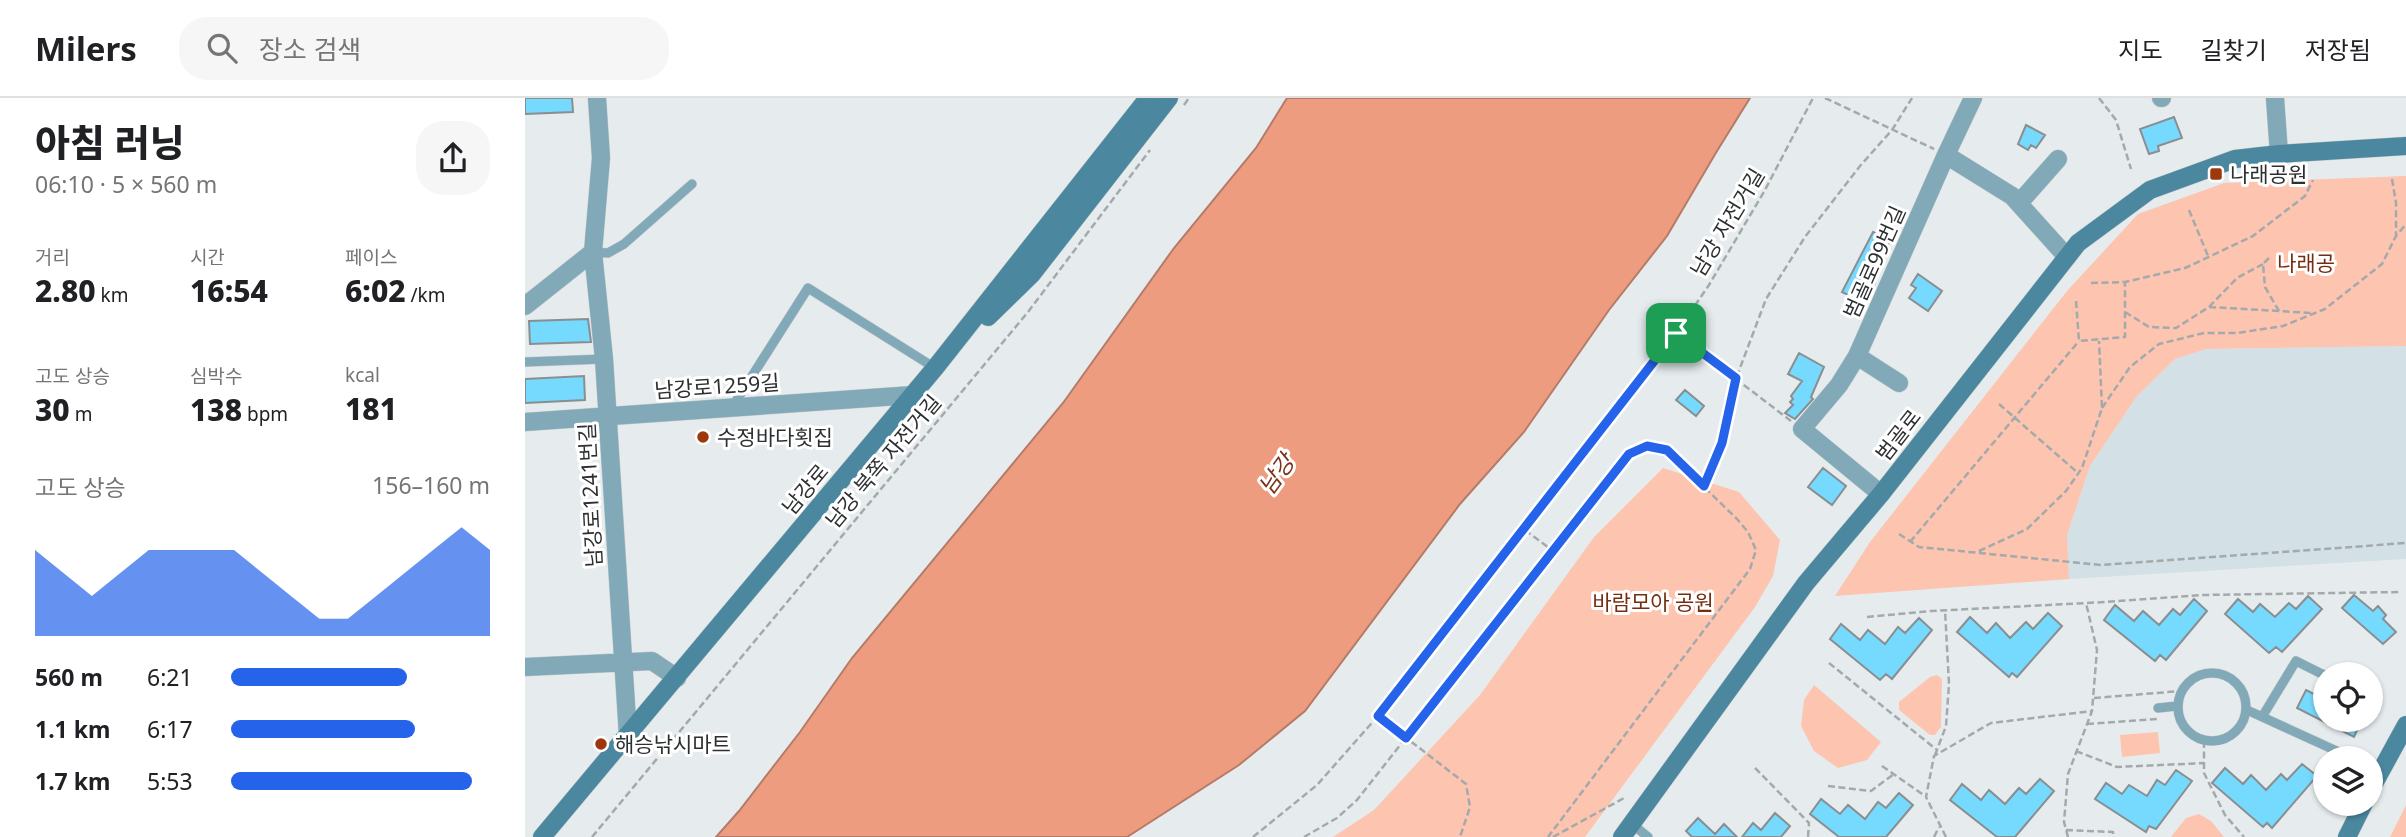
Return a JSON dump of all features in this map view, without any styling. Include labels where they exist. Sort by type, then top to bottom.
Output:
[{"type":"street","name":"남강로1241번길","points":[[597,98],[601,158],[593,253],[604,359],[628,736]]},
{"type":"street","name":"남강로","points":[[542,837],[913,396],[1148,98]]},
{"type":"street","name":"범골로99번길","points":[[1802,429],[1839,385],[1857,356],[1973,98]]},
{"type":"street","points":[[2275,98],[2279,154]]},
{"type":"street","points":[[935,368],[1032,274],[1175,103]]},
{"type":"street","name":"범골로","points":[[1627,830],[1806,583],[1881,494],[2078,243],[2150,190],[2235,159],[2406,146]]},
{"type":"street","points":[[1946,155],[2012,196],[2067,257]]},
{"type":"street","points":[[2019,204],[2058,159]]},
{"type":"street","points":[[525,306],[593,253]]},
{"type":"street","points":[[1857,356],[1899,383]]},
{"type":"street","name":"남강로1259길","points":[[525,422],[913,396]]},
{"type":"street","points":[[1802,429],[1881,494]]},
{"type":"street","points":[[525,667],[652,661],[677,678]]},
{"type":"street","points":[[2383,759],[2406,725]]},
{"type":"street","points":[[2347,837],[2358,816]]},
{"type":"lane","points":[[593,253],[607,253],[624,244],[692,184]]},
{"type":"lane","points":[[732,408],[808,288],[935,368]]},
{"type":"lane","points":[[525,362],[604,359]]},
{"type":"lane","points":[[2262,717],[2296,661],[2313,670]]},
{"type":"lane","points":[[2203,673],[2225,675],[2241,688],[2246,699],[2243,721],[2237,731],[2227,738],[2204,741],[2193,736],[2184,728],[2179,718],[2177,706],[2181,691],[2192,678],[2203,673]]},
{"type":"lane","points":[[2158,708],[2177,706]]},
{"type":"lane","points":[[2246,710],[2326,746]]},
{"type":"lane","points":[[1627,830],[1648,837]]},
{"type":"path","points":[[1175,103],[1189,98]]},
{"type":"path","name":"남강 자전거길","points":[[1253,837],[1317,785],[1378,716],[1676,333],[1709,285],[1765,190],[1813,98]]},
{"type":"path","points":[[1825,98],[1946,155]]},
{"type":"path","points":[[1704,486],[1722,443],[1736,378],[1766,299],[1805,237],[1860,166],[1892,130],[1912,98]]},
{"type":"path","points":[[2099,98],[2116,120],[2131,169]]},
{"type":"path","name":"남강 북쪽 자전거길","points":[[591,837],[1028,312],[1157,141]]},
{"type":"path","points":[[2392,179],[2396,203],[2396,236]]},
{"type":"path","points":[[2091,283],[2125,282],[2185,268],[2253,236],[2305,196],[2313,180]]},
{"type":"path","points":[[2189,210],[2208,257]]},
{"type":"path","points":[[1976,553],[2027,529],[2066,491],[2078,473],[2102,408],[2130,367],[2159,344],[2204,333],[2237,333],[2283,326],[2325,309],[2382,264],[2396,236],[2406,224]]},
{"type":"path","points":[[2125,312],[2149,327],[2176,328],[2209,307],[2237,278],[2269,258]]},
{"type":"path","points":[[2263,264],[2265,286],[2279,311]]},
{"type":"path","points":[[2079,341],[2125,337],[2125,282]]},
{"type":"path","points":[[1910,542],[2079,341],[2076,301]]},
{"type":"path","points":[[2209,307],[2314,313]]},
{"type":"path","points":[[1676,333],[1802,429]]},
{"type":"path","points":[[2099,341],[2102,408]]},
{"type":"path","points":[[1999,404],[2016,416],[2078,473]]},
{"type":"path","points":[[1304,837],[1337,818],[1357,800],[1629,454],[1647,446],[1667,450],[1748,532],[1756,550],[1750,569],[1550,837]]},
{"type":"path","points":[[1524,529],[1553,551]]},
{"type":"path","points":[[1899,534],[1919,547],[2101,565],[2406,543]]},
{"type":"path","points":[[1867,617],[2202,595],[2400,592]]},
{"type":"path","points":[[2068,837],[2064,822],[2067,774],[2092,711],[2097,650],[2086,603]]},
{"type":"path","points":[[1926,797],[1934,756],[1946,726],[1949,684],[1945,610]]},
{"type":"path","points":[[1829,663],[1937,750]]},
{"type":"path","points":[[2093,698],[2181,691]]},
{"type":"path","points":[[1934,756],[1991,723],[2092,711]]},
{"type":"path","points":[[1378,716],[1466,784],[1470,807],[1460,837]]},
{"type":"path","points":[[2087,724],[2179,718]]},
{"type":"path","points":[[2204,741],[2204,773],[2225,815],[2245,837]]},
{"type":"path","points":[[2076,751],[2117,767],[2204,763]]},
{"type":"path","points":[[1882,766],[1926,797],[1946,837]]},
{"type":"path","points":[[1755,768],[1809,823],[1808,837]]},
{"type":"path","points":[[1828,786],[1871,791],[1894,774]]},
{"type":"path","points":[[1550,837],[1624,798]]},
{"type":"path","points":[[1934,837],[1940,826]]},
{"type":"path","points":[[2066,830],[2113,832],[2113,837]]},
{"type":"shaded area","points":[[2406,346],[2406,559],[2069,579],[2067,535],[2090,466],[2137,396],[2175,359],[2206,349]]},
{"type":"green space","name":"나래공","points":[[2406,176],[2406,346],[2206,349],[2175,359],[2137,396],[2090,466],[2067,535],[2069,579],[1835,596],[1870,542],[2067,291],[2138,214],[2224,183]]},
{"type":"green space","name":"바람모아 공원","points":[[1663,468],[1739,492],[1780,540],[1773,576],[1755,607],[1585,837],[1333,837],[1374,810],[1480,695],[1594,537]]},
{"type":"green space","points":[[1937,675],[1942,679],[1941,727],[1935,735],[1930,735],[1899,710],[1899,702],[1930,677]]},
{"type":"green space","points":[[1814,685],[1881,742],[1867,760],[1838,768],[1814,751],[1801,726],[1804,700]]},
{"type":"green space","points":[[2158,732],[2160,753],[2122,757],[2120,735]]},
{"type":"green space","points":[[2406,805],[2406,837],[2390,837]]},
{"type":"green space","points":[[2199,814],[2211,821],[2224,837],[2171,837],[2186,818]]},
{"type":"water","name":"남강","points":[[1287,98],[1750,98],[1667,236],[1609,310],[1524,432],[1460,504],[1305,711],[1239,765],[1127,837],[716,837],[800,732],[852,658],[1063,403],[1174,248],[1256,148]]},
{"type":"building","points":[[525,98],[572,98],[573,112],[525,114]]},
{"type":"building","points":[[2174,117],[2182,138],[2158,146],[2159,151],[2149,154],[2140,129]]},
{"type":"building","points":[[2026,125],[2045,135],[2036,148],[2031,145],[2028,150],[2018,144]]},
{"type":"building","points":[[1873,232],[1890,241],[1870,281],[1875,283],[1870,294],[1856,288],[1852,297],[1842,292]]},
{"type":"building","points":[[1918,274],[1942,291],[1928,311],[1909,298],[1916,288],[1911,285]]},
{"type":"building","points":[[588,319],[591,342],[530,344],[529,321]]},
{"type":"building","points":[[1799,353],[1824,367],[1811,397],[1813,399],[1795,419],[1785,413],[1793,405],[1790,402],[1793,399],[1791,396],[1802,381],[1788,374]]},
{"type":"building","points":[[584,376],[585,400],[525,403],[525,379]]},
{"type":"building","points":[[1685,390],[1704,406],[1696,416],[1676,400]]},
{"type":"building","points":[[1823,468],[1846,486],[1832,505],[1808,487]]},
{"type":"building","points":[[2354,595],[2373,611],[2378,606],[2386,615],[2383,619],[2396,632],[2383,644],[2342,608]]},
{"type":"building","points":[[2308,596],[2322,609],[2282,652],[2276,647],[2269,653],[2225,614],[2238,599],[2253,612],[2260,604],[2275,617],[2289,603],[2296,609]]},
{"type":"building","points":[[2194,599],[2207,611],[2166,660],[2160,655],[2155,661],[2104,620],[2115,605],[2134,621],[2143,611],[2159,625],[2173,609],[2180,615]]},
{"type":"building","points":[[2048,613],[2062,626],[2017,677],[2012,673],[2009,677],[1957,632],[1970,617],[1987,633],[1996,623],[2010,638],[2026,622],[2033,629]]},
{"type":"building","points":[[1919,618],[1932,630],[1892,679],[1886,674],[1880,680],[1830,639],[1841,624],[1860,640],[1868,630],[1885,644],[1898,627],[1905,633]]},
{"type":"building","points":[[2306,690],[2313,694],[2313,716],[2297,708]]},
{"type":"building","points":[[2302,764],[2313,773],[2313,781],[2272,828],[2267,823],[2263,827],[2212,783],[2225,768],[2243,784],[2251,775],[2266,790],[2281,774],[2287,780]]},
{"type":"building","points":[[2176,770],[2192,781],[2156,829],[2149,826],[2146,832],[2095,799],[2106,783],[2122,794],[2129,785],[2147,796],[2157,780],[2165,785]]},
{"type":"building","points":[[2040,779],[2054,791],[2015,837],[1997,837],[1950,800],[1962,784],[1981,800],[1989,790],[2005,804],[2019,788],[2026,794]]},
{"type":"building","points":[[1899,793],[1913,805],[1886,837],[1839,837],[1810,814],[1821,799],[1840,814],[1848,805],[1865,819],[1878,802],[1886,808]]},
{"type":"building","points":[[1775,813],[1790,826],[1781,837],[1742,837],[1753,823],[1761,830]]},
{"type":"building","points":[[1698,818],[1715,834],[1724,824],[1737,837],[1692,837],[1686,831]]},
{"type":"place","name":"나래공원","points":[[2216,174]]},
{"type":"place","name":"수정바다횟집","points":[[703,437]]},
{"type":"place","name":"해승낚시마트","points":[[601,744]]},
{"type":"route","points":[[1676,333],[1736,378],[1722,443],[1704,486],[1667,450],[1647,446],[1629,454],[1406,738],[1378,716],[1676,333]]}]
